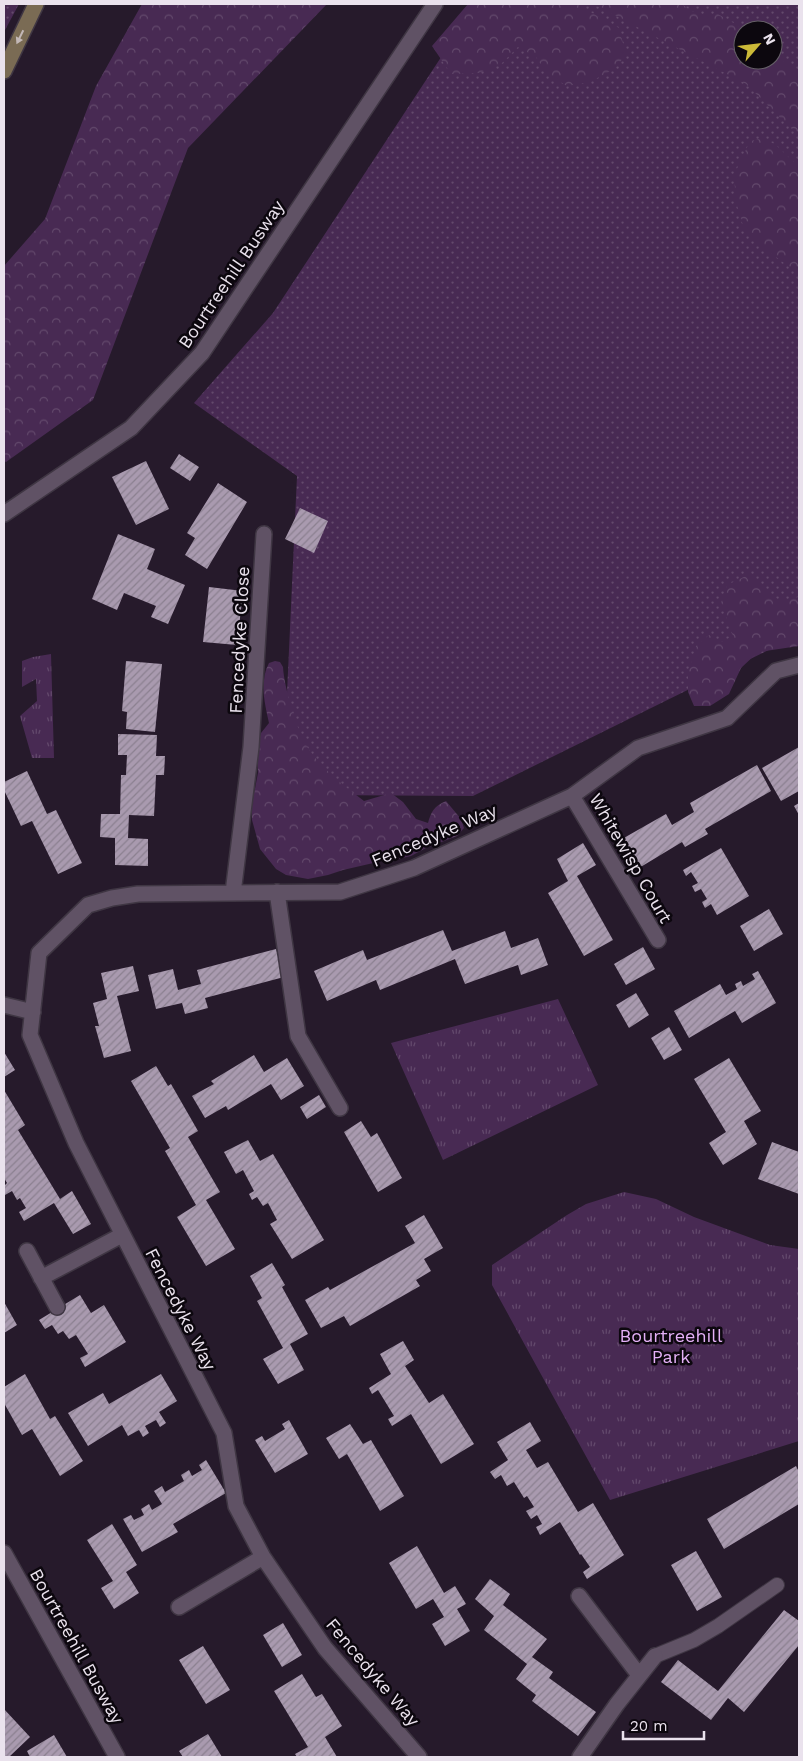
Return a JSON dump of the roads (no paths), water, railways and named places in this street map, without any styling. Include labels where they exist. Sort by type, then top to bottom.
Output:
[{"type":"main road","points":[[4,71],[36,4]]},
{"type":"street","name":"Bourtreehill Busway","points":[[4,514],[131,428],[202,352],[435,4]]},
{"type":"street","name":"Fencedyke Close","points":[[233,892],[251,747],[264,534]]},
{"type":"street","name":"Fencedyke Way","points":[[419,1757],[326,1648],[263,1557],[236,1506],[224,1433],[76,1144],[30,1035],[39,953],[88,905],[112,898],[138,894],[340,892],[414,868],[572,796],[638,748],[727,718],[776,672],[799,665]]},
{"type":"street","name":"Whitewisp Court","points":[[572,796],[658,940]]},
{"type":"street","points":[[276,892],[298,1036],[340,1108]]},
{"type":"street","points":[[4,1005],[33,1012]]},
{"type":"street","points":[[41,1278],[122,1235]]},
{"type":"street","points":[[27,1252],[57,1307]]},
{"type":"street","name":"Bourtreehill Busway","points":[[4,1553],[117,1757]]},
{"type":"street","points":[[180,1607],[263,1557]]},
{"type":"street","points":[[578,1596],[639,1675]]},
{"type":"street","points":[[580,1757],[639,1675],[655,1656]]},
{"type":"lane","points":[[655,1656],[694,1640],[718,1626],[777,1585]]},
{"type":"park label","name":"Bourtreehill Park","points":[[671,1345]]}]
